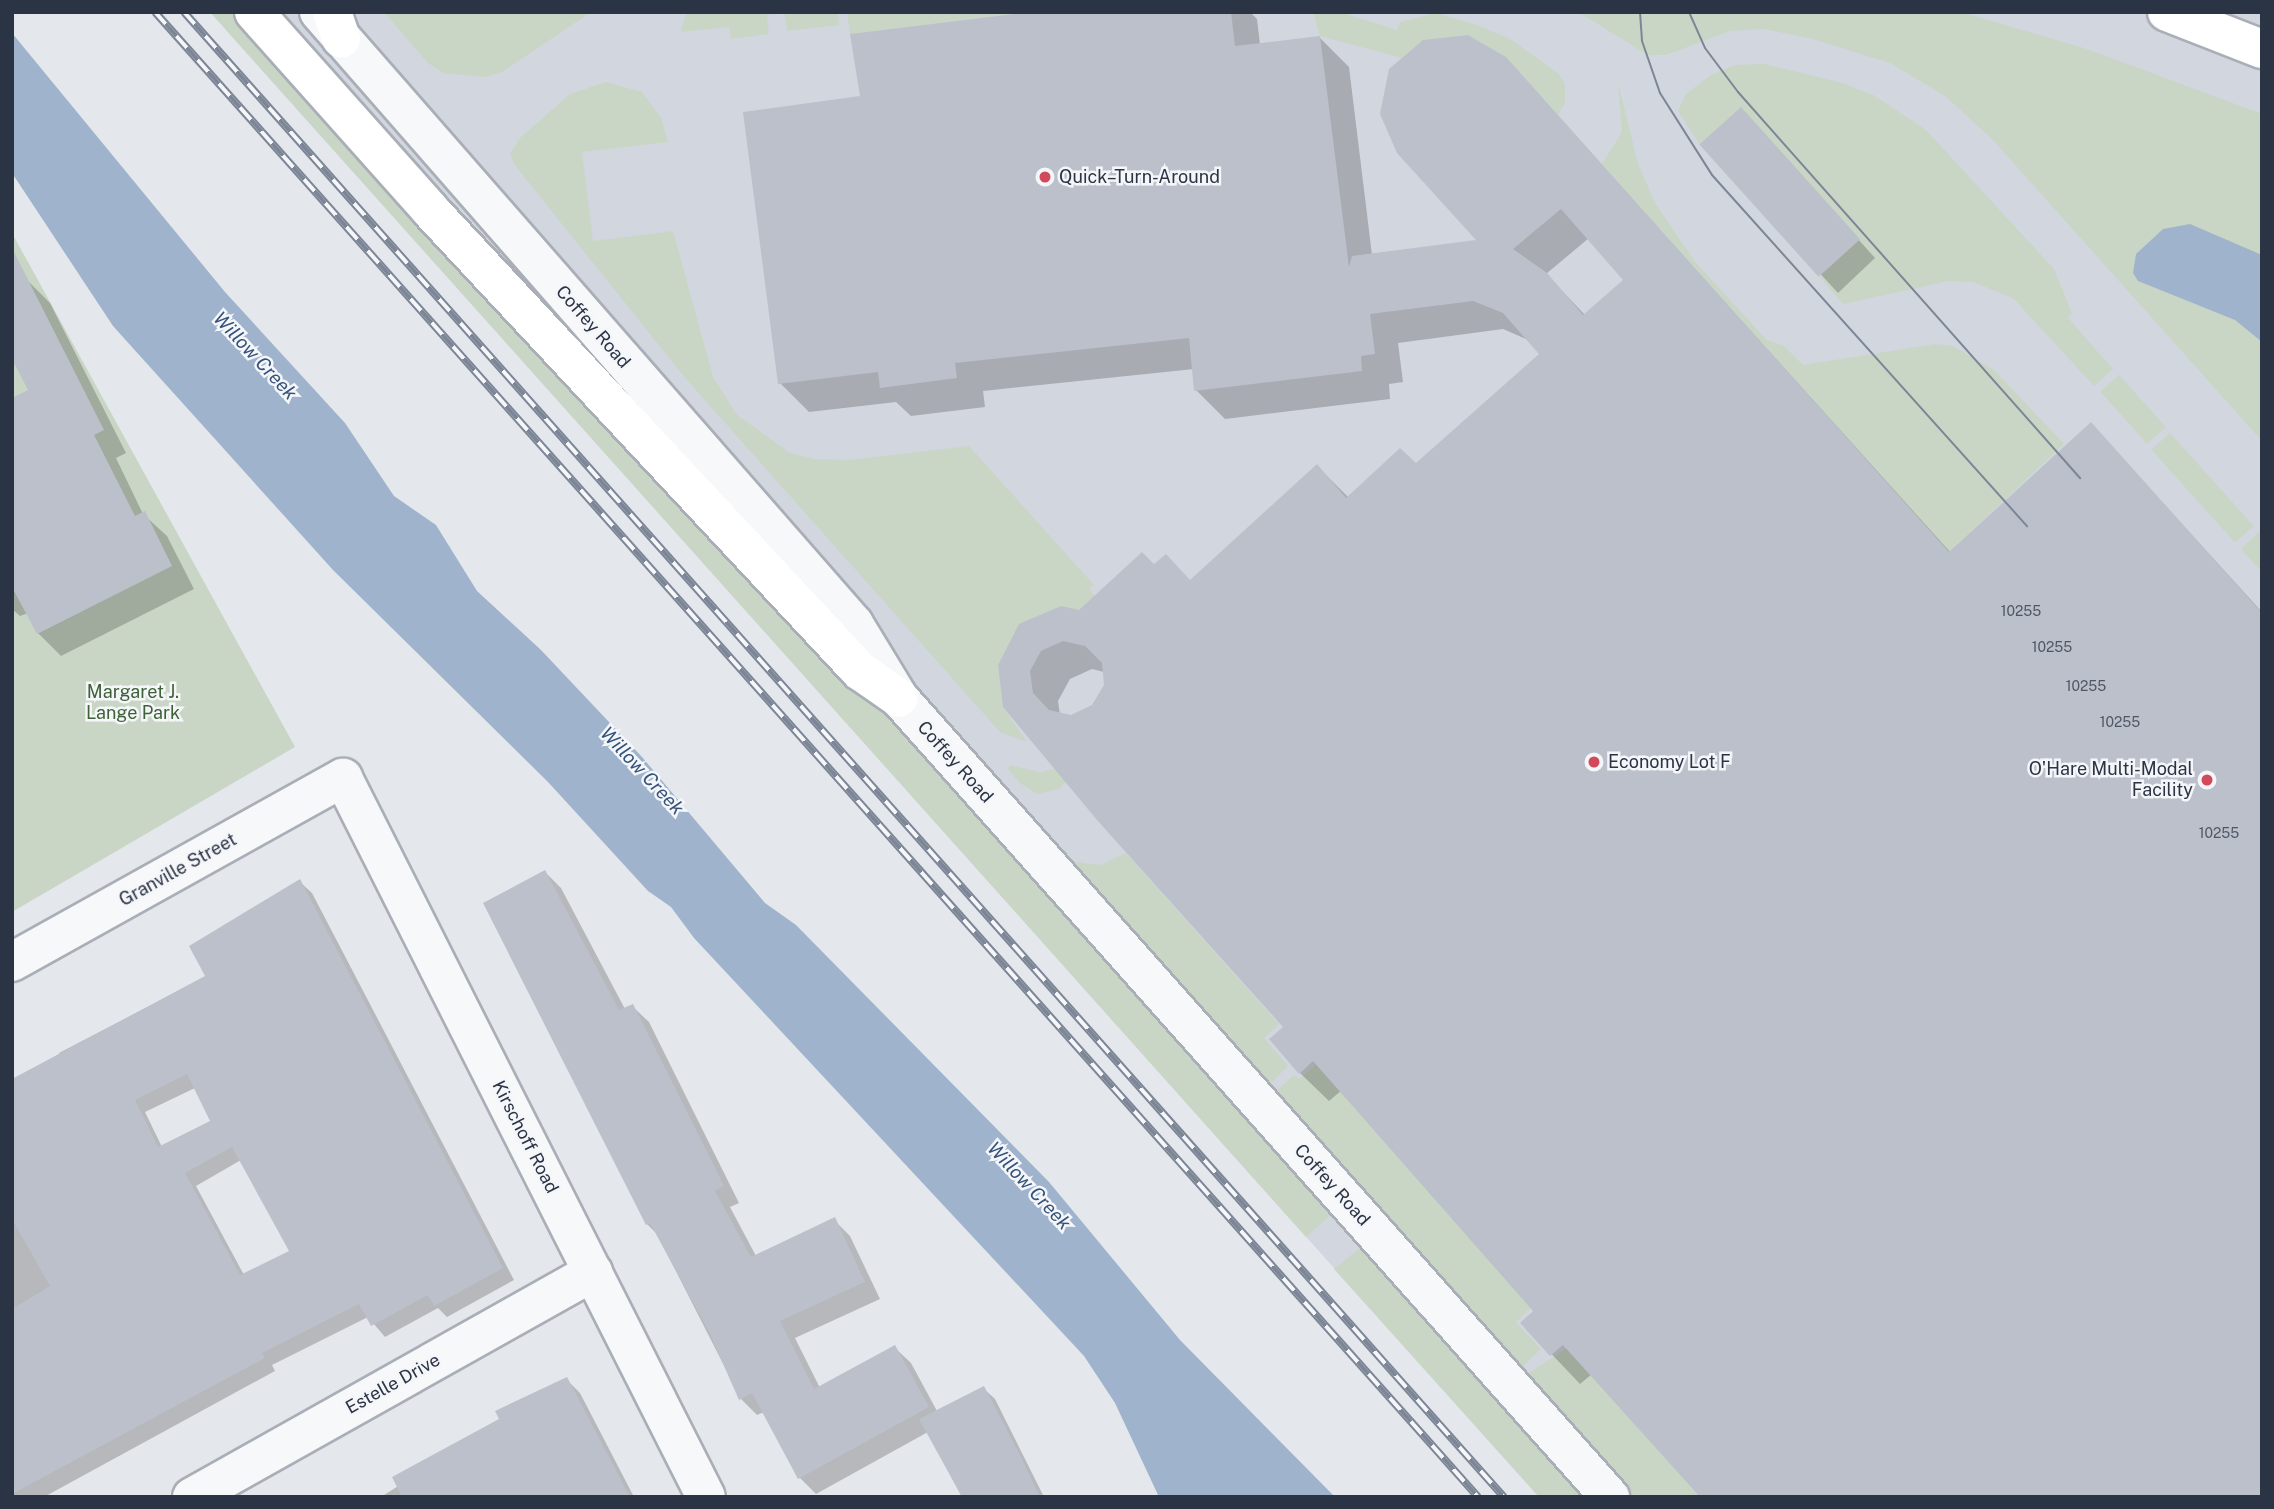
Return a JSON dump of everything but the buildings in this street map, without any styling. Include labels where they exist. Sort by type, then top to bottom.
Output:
[{"type":"main road","points":[[254,12],[642,439],[860,671],[899,698]]},
{"type":"main road","points":[[2166,12],[2262,50]]},
{"type":"street","name":"Coffey Road","points":[[331,21],[854,624],[899,698],[1609,1497]]},
{"type":"street","name":"Granville Street","points":[[12,962],[343,778]]},
{"type":"street","name":"Kirschoff Road","points":[[343,778],[706,1497]]},
{"type":"street","name":"Estelle Drive","points":[[192,1497],[593,1272]]},
{"type":"shaded area","points":[[210,12],[2262,12],[2262,1497],[1539,1497]]},
{"type":"green space","points":[[210,12],[238,12],[600,421],[781,596],[1332,1214],[1306,1237]]},
{"type":"green space","points":[[384,12],[591,12],[502,72],[485,77],[443,73],[428,63]]},
{"type":"green space","points":[[686,12],[784,12],[767,15],[769,34],[731,39],[729,27],[681,32]]},
{"type":"green space","points":[[784,12],[838,12],[839,25],[787,31]]},
{"type":"green space","points":[[847,12],[1030,12],[850,34]]},
{"type":"green space","points":[[1313,12],[1340,12],[1397,30],[1400,22],[1436,13],[1480,26],[1510,39],[1558,73],[1565,84],[1565,103],[1558,115],[1506,57],[1468,35],[1423,40],[1402,58],[1320,36]]},
{"type":"green space","points":[[1578,12],[1961,12],[2087,49],[2262,114],[2262,441],[1993,140],[1945,96],[1890,63],[1813,39],[1764,29],[1730,31],[1666,55],[1648,55]]},
{"type":"green space","points":[[1764,64],[1843,83],[1875,96],[1926,130],[2054,269],[2072,313],[2068,318],[2113,369],[2094,386],[2013,298],[1973,282],[1949,281],[1843,304],[1820,277],[1859,240],[1741,108],[1700,145],[1678,111],[1686,94],[1711,75],[1735,65]]},
{"type":"green space","points":[[606,82],[642,92],[661,118],[668,142],[582,152],[593,241],[673,231],[713,377],[737,415],[790,453],[814,459],[849,460],[969,446],[1094,585],[1089,589],[1107,611],[1102,616],[1061,606],[1020,624],[998,664],[1003,707],[1027,742],[1000,732],[686,379],[514,164],[510,154],[520,138],[570,94]]},
{"type":"green space","points":[[1618,83],[1638,164],[1655,203],[1696,263],[1767,340],[1784,346],[1803,365],[1935,344],[1953,346],[1994,370],[2064,444],[1949,552],[1602,164],[1622,132]]},
{"type":"green space","name":"Margaret J. Lange Park","points":[[12,233],[295,747],[12,912]]},
{"type":"green space","points":[[2119,375],[2166,427],[2147,444],[2100,392]]},
{"type":"green space","points":[[2170,433],[2254,526],[2235,543],[2151,450]]},
{"type":"green space","points":[[2260,531],[2262,534],[2262,572],[2241,549]]},
{"type":"green space","points":[[1011,765],[1040,772],[1057,768],[1068,780],[1059,789],[1037,794],[1020,783],[1007,768]]},
{"type":"green space","points":[[1126,853],[1279,1024],[1264,1038],[1288,1066],[1268,1086],[1068,861],[1100,865]]},
{"type":"green space","points":[[1317,1064],[1531,1308],[1516,1322],[1541,1349],[1520,1369],[1274,1093],[1294,1075],[1299,1079]]},
{"type":"green space","points":[[1362,1246],[1585,1497],[1539,1497],[1334,1269]]},
{"type":"green space","points":[[1567,1348],[1700,1497],[1635,1497],[1526,1375]]},
{"type":"water","name":"Willow Creek","points":[[12,33],[225,292],[345,423],[394,496],[436,525],[477,591],[541,650],[642,757],[765,903],[796,925],[1049,1182],[1180,1340],[1335,1497],[1159,1497],[1115,1403],[1084,1356],[694,938],[671,907],[648,891],[548,782],[333,570],[113,326],[12,173]]},
{"type":"water","points":[[2190,224],[2262,255],[2262,342],[2235,320],[2138,281],[2133,273],[2136,254],[2163,229]]},
{"type":"tram line","points":[[1640,12],[1642,41],[1660,93],[1712,175],[2027,526]]},
{"type":"tram line","points":[[1689,12],[1705,48],[1738,92],[2080,478]]},
{"type":"railway","points":[[155,12],[1478,1497]]},
{"type":"railway","points":[[184,12],[1504,1497]]},
{"type":"place","name":"Quick–Turn-Around","points":[[1045,177]]},
{"type":"place","name":"Economy Lot F","points":[[1594,762]]},
{"type":"place","name":"O'Hare Multi-Modal Facility","points":[[2207,780]]}]
